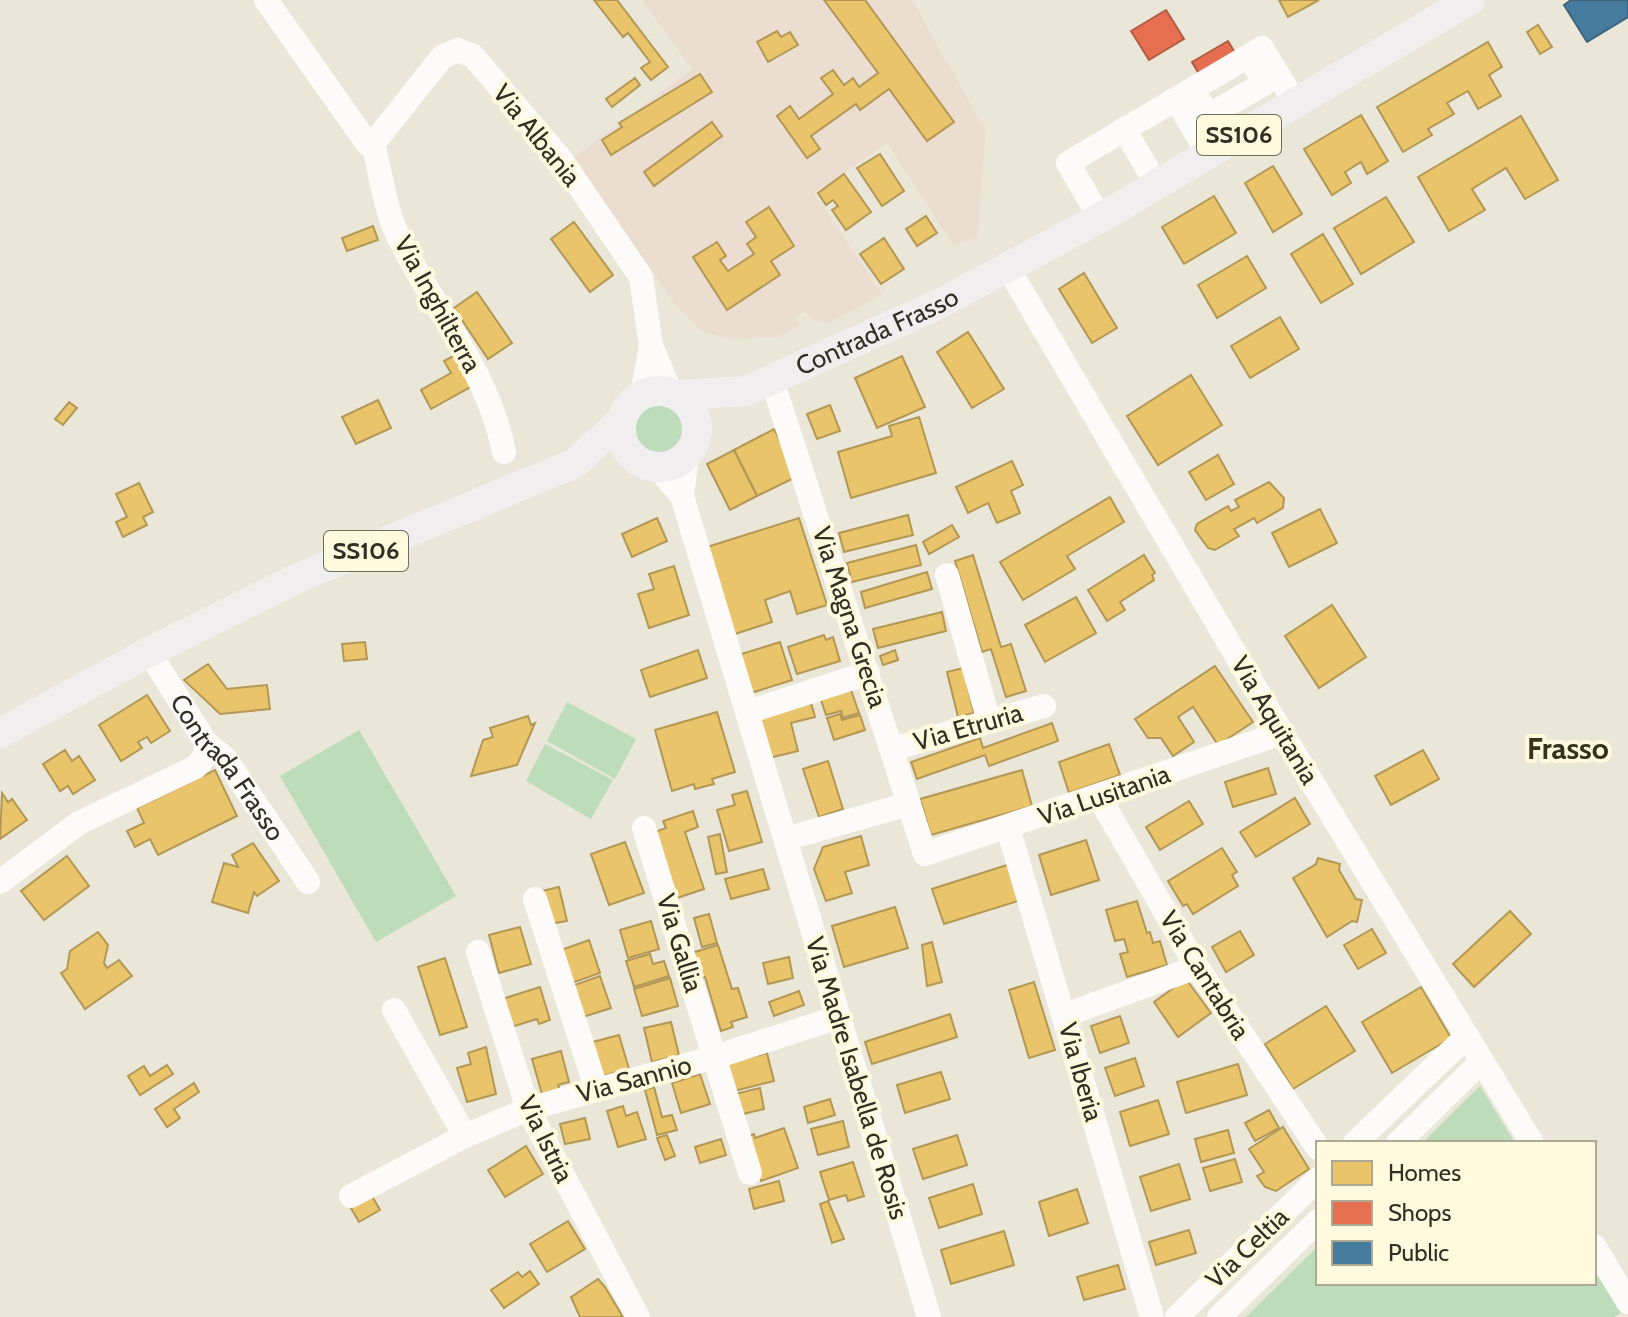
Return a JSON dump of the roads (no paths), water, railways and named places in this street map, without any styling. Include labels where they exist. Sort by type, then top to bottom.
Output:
[{"type":"main road","name":"SS106","points":[[1008,268],[1157,185],[1470,0]]},
{"type":"main road","name":"Contrada Frasso","points":[[692,445],[759,386],[1008,268]]},
{"type":"main road","name":"Contrada Frasso","points":[[664,394],[759,386]]},
{"type":"main road","name":"SS106","points":[[0,733],[149,652],[296,579],[575,463],[621,421],[633,401],[664,394]]},
{"type":"main road","points":[[664,394],[695,414],[692,445]]},
{"type":"main road","points":[[621,421],[624,443],[647,464]]},
{"type":"main road","name":"SS106","points":[[575,463],[669,467],[692,445]]},
{"type":"street","name":"Via Inghilterra","points":[[266,0],[367,143],[373,144],[397,235],[485,390],[498,419],[504,452]]},
{"type":"street","points":[[1100,218],[1068,163],[1124,129],[1193,99],[1255,66],[1262,48],[1295,103]]},
{"type":"street","name":"Via Albania","points":[[373,144],[442,57],[458,50],[473,56],[560,158],[636,268],[643,284],[651,346],[664,394]]},
{"type":"street","points":[[1193,99],[1208,154]]},
{"type":"street","points":[[1124,129],[1157,185]]},
{"type":"street","name":"Via Aquitania","points":[[1008,268],[1282,733],[1531,1141]]},
{"type":"street","name":"Via Magna Grecia","points":[[759,386],[868,673],[925,854]]},
{"type":"street","name":"Via Madre Isabella de Rosis","points":[[692,445],[682,496],[929,1317]]},
{"type":"street","name":"Via Madre Isabella de Rosis","points":[[647,464],[682,496]]},
{"type":"street","points":[[947,575],[989,721]]},
{"type":"street","name":"Contrada Frasso","points":[[149,652],[206,743],[225,758],[308,882]]},
{"type":"street","points":[[748,712],[868,673]]},
{"type":"street","name":"Via Etruria","points":[[893,749],[1044,706]]},
{"type":"street","name":"Via Lusitania","points":[[925,854],[1282,733]]},
{"type":"street","points":[[0,882],[79,823],[196,767],[205,756],[206,743]]},
{"type":"street","name":"Via Cantabria","points":[[1099,797],[1197,967],[1316,1145]]},
{"type":"street","points":[[785,839],[909,804]]},
{"type":"street","name":"Via Gallia","points":[[644,828],[715,1057]]},
{"type":"street","name":"Via Iberia","points":[[1008,828],[1152,1317]]},
{"type":"street","points":[[535,899],[596,1088]]},
{"type":"street","name":"Via Istria","points":[[478,952],[528,1109],[638,1317]]},
{"type":"street","points":[[1065,1015],[1197,967]]},
{"type":"street","points":[[394,1010],[465,1136]]},
{"type":"street","name":"Via Sannio","points":[[351,1196],[465,1136],[528,1109],[715,1057],[839,1017]]},
{"type":"street","points":[[1357,1141],[1467,1036]]},
{"type":"street","name":"Via Sannio","points":[[715,1057],[750,1173]]},
{"type":"street","points":[[1400,1141],[1482,1061]]},
{"type":"street","name":"Via Celtia","points":[[1177,1317],[1316,1181]]},
{"type":"street","points":[[1219,1317],[1316,1223]]},
{"type":"street","points":[[1596,1249],[1628,1302]]},
{"type":"district","name":"Frasso","points":[[1568,749]]}]
